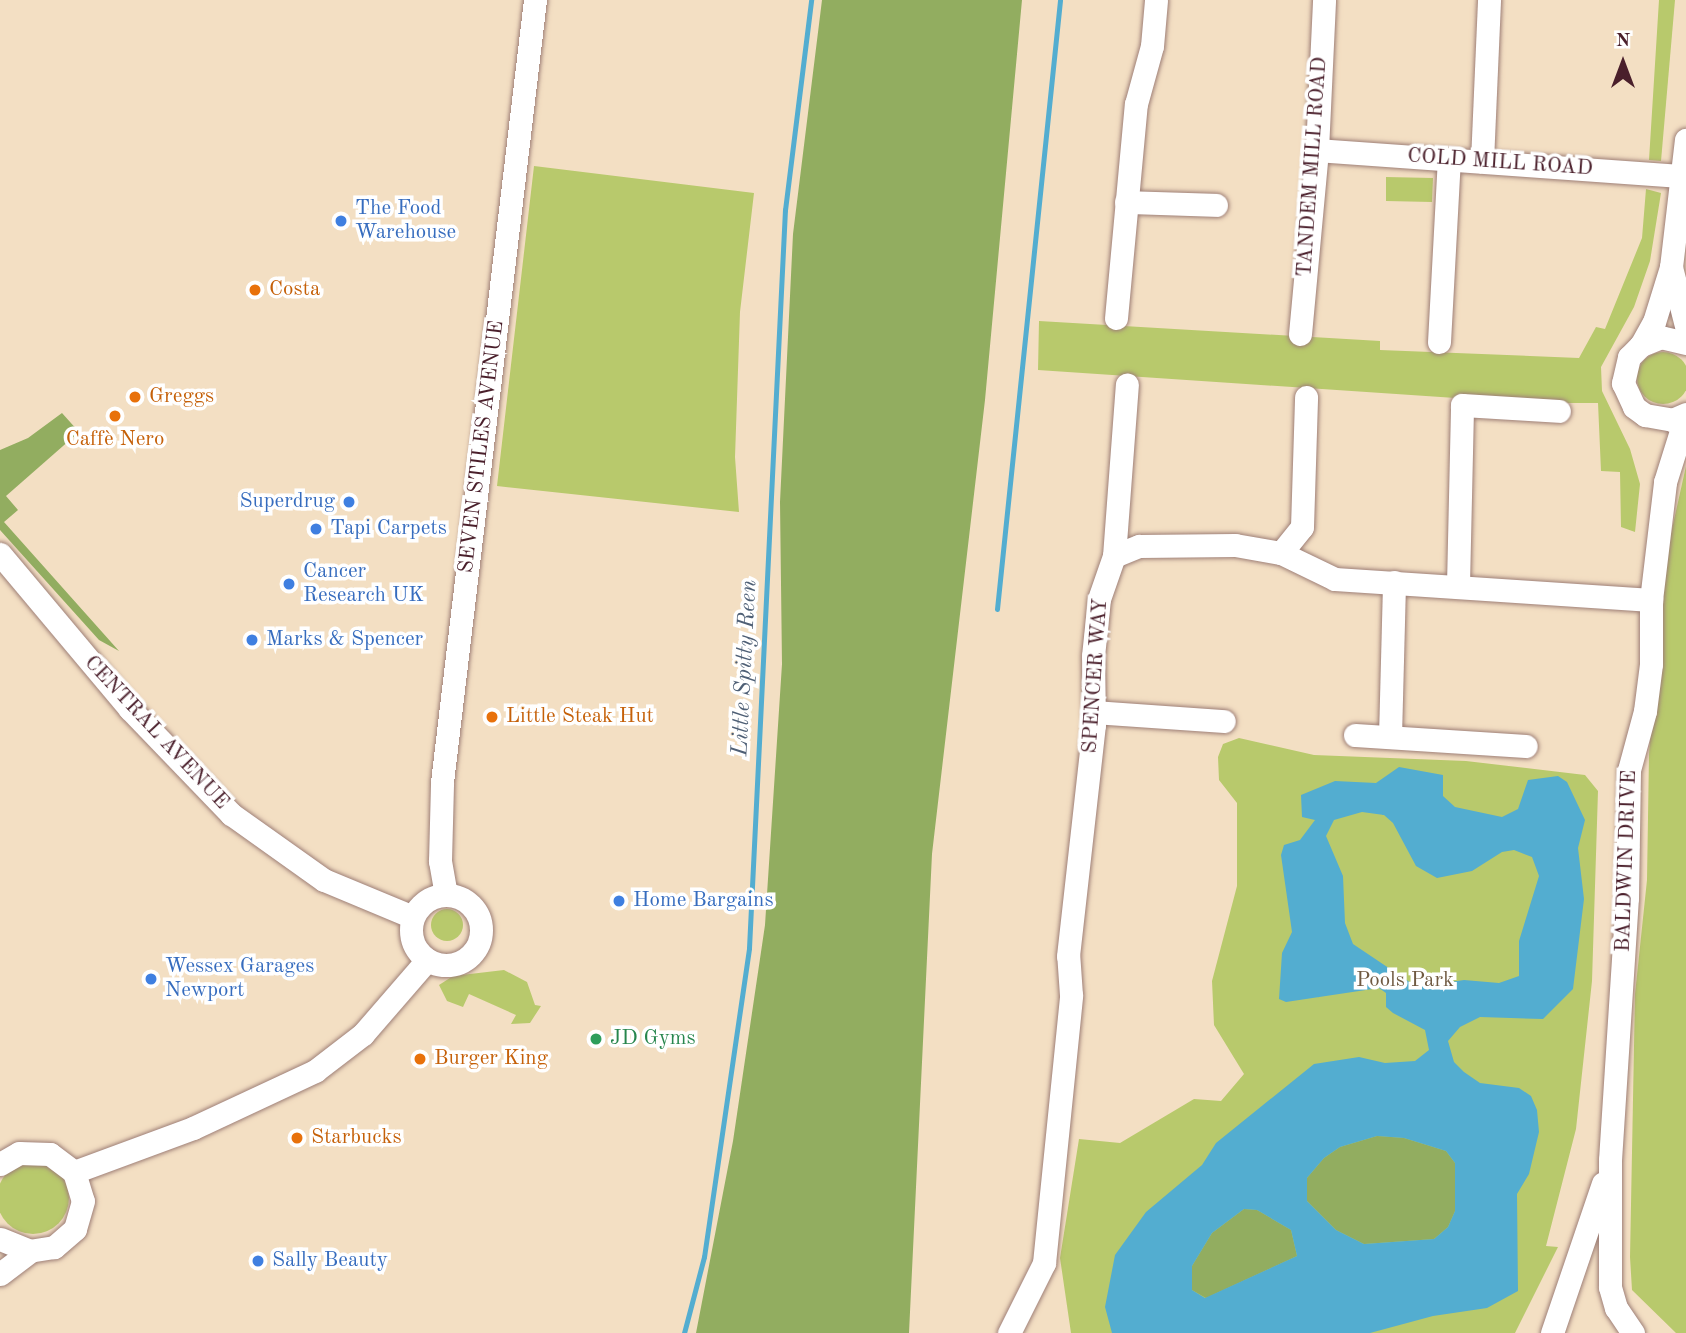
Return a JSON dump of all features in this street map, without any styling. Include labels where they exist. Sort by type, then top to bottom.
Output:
[{"type":"street","name":"SEVEN STILES AVENUE","points":[[446,895],[440,861],[442,782],[535,0]]},
{"type":"street","points":[[1116,318],[1136,104],[1153,46],[1156,0]]},
{"type":"street","name":"TANDEM MILL ROAD","points":[[1300,334],[1317,150],[1324,0]]},
{"type":"street","points":[[1482,161],[1489,0]]},
{"type":"street","points":[[1665,482],[1658,444],[1644,415],[1627,396],[1623,383],[1629,357],[1641,345],[1654,322],[1671,267],[1686,140]]},
{"type":"street","name":"COLD MILL ROAD","points":[[1317,150],[1683,176]]},
{"type":"street","points":[[1439,342],[1449,159]]},
{"type":"street","points":[[1126,202],[1216,205]]},
{"type":"street","points":[[1671,267],[1686,326]]},
{"type":"street","points":[[1641,345],[1661,337],[1686,343]]},
{"type":"street","name":"SPENCER WAY","points":[[1009,1333],[1044,1263],[1071,995],[1068,956],[1094,712],[1099,599],[1114,556],[1128,384]]},
{"type":"street","points":[[1281,553],[1302,527],[1306,397]]},
{"type":"street","points":[[1458,585],[1462,405],[1559,411]]},
{"type":"street","points":[[1644,415],[1672,419],[1686,414]]},
{"type":"street","points":[[1665,482],[1686,414]]},
{"type":"street","name":"BALDWIN DRIVE","points":[[1611,1160],[1627,898],[1629,770],[1645,711],[1651,664],[1651,600],[1665,482]]},
{"type":"street","points":[[1114,556],[1139,546],[1181,543],[1281,553],[1335,579],[1458,585],[1651,600]]},
{"type":"street","name":"CENTRAL AVENUE","points":[[0,554],[139,719],[231,814],[324,880],[413,917]]},
{"type":"street","points":[[1390,737],[1394,582]]},
{"type":"street","points":[[1094,712],[1224,721]]},
{"type":"street","points":[[1355,735],[1526,746]]},
{"type":"street","points":[[446,895],[464,900],[477,914],[479,942],[457,963],[428,960],[411,937],[413,917],[426,901],[446,895]]},
{"type":"street","points":[[74,1172],[193,1128],[315,1071],[371,1026],[428,960]]},
{"type":"street","points":[[0,1164],[19,1153],[35,1151],[64,1161],[74,1172],[83,1201],[75,1229],[54,1247],[30,1251],[0,1274]]},
{"type":"street","points":[[1552,1333],[1611,1160]]},
{"type":"street","points":[[1611,1160],[1610,1287],[1616,1308],[1633,1333]]},
{"type":"street","points":[[0,1239],[30,1251]]},
{"type":"green space","points":[[822,0],[1022,0],[985,400],[932,854],[909,1333],[696,1333],[733,1141],[765,925],[782,664],[780,502],[793,234]]},
{"type":"green space","points":[[1659,0],[1675,0],[1661,161],[1649,160]]},
{"type":"green space","points":[[534,166],[754,193],[740,312],[735,457],[739,512],[497,486]]},
{"type":"green space","points":[[1386,177],[1433,178],[1432,202],[1386,201]]},
{"type":"green space","points":[[1646,189],[1661,193],[1650,261],[1634,307],[1601,367],[1602,391],[1630,449],[1640,484],[1635,532],[1621,527],[1620,472],[1601,471],[1598,403],[1531,403],[1038,370],[1039,321],[1380,341],[1380,350],[1579,358],[1596,327],[1605,329],[1642,238]]},
{"type":"green space","points":[[1663,352],[1673,354],[1681,360],[1687,368],[1687,388],[1681,396],[1673,402],[1663,404],[1653,402],[1645,396],[1639,388],[1637,378],[1639,368],[1645,360],[1653,354]]},
{"type":"green space","points":[[62,413],[79,432],[6,496],[18,510],[4,522],[119,651],[99,640],[0,530],[0,450],[28,438]]},
{"type":"green space","points":[[1686,466],[1686,1333],[1676,1333],[1632,1290],[1630,1257],[1635,994],[1647,880],[1649,755],[1662,574]]},
{"type":"green space","name":"Pools Park","points":[[1239,738],[1314,755],[1466,761],[1585,775],[1598,791],[1592,981],[1576,1129],[1546,1246],[1558,1247],[1515,1333],[1071,1333],[1060,1258],[1079,1139],[1120,1143],[1194,1099],[1221,1101],[1244,1074],[1214,1025],[1212,981],[1237,886],[1237,803],[1219,780],[1218,757],[1223,744]]},
{"type":"green space","points":[[447,909],[458,914],[463,925],[458,936],[447,941],[436,936],[431,925],[436,914]]},
{"type":"green space","points":[[504,970],[527,982],[535,1005],[541,1006],[530,1023],[511,1024],[516,1015],[469,994],[463,1007],[447,1001],[439,985],[453,976]]},
{"type":"green space","points":[[1377,1136],[1404,1138],[1446,1151],[1455,1163],[1455,1211],[1448,1227],[1434,1239],[1364,1244],[1336,1230],[1307,1201],[1307,1178],[1324,1158],[1340,1147]]},
{"type":"green space","points":[[33,1162],[53,1168],[63,1178],[69,1198],[63,1218],[53,1228],[33,1234],[13,1228],[3,1218],[-3,1198],[3,1178],[13,1168]]},
{"type":"green space","points":[[1244,1209],[1257,1210],[1291,1230],[1297,1256],[1206,1298],[1192,1290],[1192,1266],[1212,1233]]},
{"type":"water","points":[[1399,767],[1443,775],[1443,796],[1455,807],[1502,817],[1518,809],[1528,780],[1558,776],[1567,782],[1585,820],[1578,848],[1584,899],[1573,989],[1543,1019],[1480,1017],[1460,1027],[1448,1041],[1454,1062],[1464,1072],[1480,1083],[1519,1088],[1531,1096],[1537,1110],[1539,1132],[1529,1174],[1517,1194],[1518,1291],[1487,1308],[1433,1316],[1370,1333],[1112,1333],[1105,1307],[1115,1255],[1146,1212],[1202,1165],[1216,1143],[1314,1064],[1359,1057],[1385,1063],[1415,1061],[1429,1050],[1425,1030],[1386,1007],[1386,993],[1379,988],[1286,1002],[1279,999],[1282,953],[1292,932],[1281,855],[1284,845],[1300,840],[1315,820],[1302,817],[1301,795],[1335,781],[1376,783]],"holes":[[[1362,812],[1384,815],[1393,823],[1416,866],[1437,878],[1472,871],[1502,852],[1514,850],[1532,857],[1539,876],[1519,941],[1519,976],[1499,983],[1464,980],[1417,987],[1353,944],[1345,923],[1343,876],[1326,836],[1334,820]],[[1377,1136],[1404,1138],[1446,1151],[1455,1163],[1455,1211],[1448,1227],[1434,1239],[1364,1244],[1336,1230],[1307,1201],[1307,1178],[1324,1158],[1340,1147]],[[1244,1209],[1257,1210],[1291,1230],[1297,1256],[1205,1298],[1192,1290],[1192,1266],[1212,1233]]]},
{"type":"waterway","name":"Little Spitty Reen","points":[[684,1333],[704,1257],[749,948],[785,210],[811,0]]},
{"type":"waterway","points":[[997,609],[1060,0]]},
{"type":"place","name":"The Food Warehouse","points":[[341,221]]},
{"type":"place","name":"Costa","points":[[255,290]]},
{"type":"place","name":"Greggs","points":[[135,397]]},
{"type":"place","name":"Caffè Nero","points":[[115,416]]},
{"type":"place","name":"Superdrug","points":[[349,502]]},
{"type":"place","name":"Tapi Carpets","points":[[316,529]]},
{"type":"place","name":"Cancer Research UK","points":[[289,584]]},
{"type":"place","name":"Marks & Spencer","points":[[252,640]]},
{"type":"place","name":"Little Steak Hut","points":[[492,717]]},
{"type":"place","name":"Home Bargains","points":[[619,901]]},
{"type":"place","name":"Wessex Garages Newport","points":[[151,979]]},
{"type":"place","name":"JD Gyms","points":[[596,1039]]},
{"type":"place","name":"Burger King","points":[[420,1059]]},
{"type":"place","name":"Starbucks","points":[[297,1138]]},
{"type":"place","name":"Sally Beauty","points":[[258,1261]]}]
